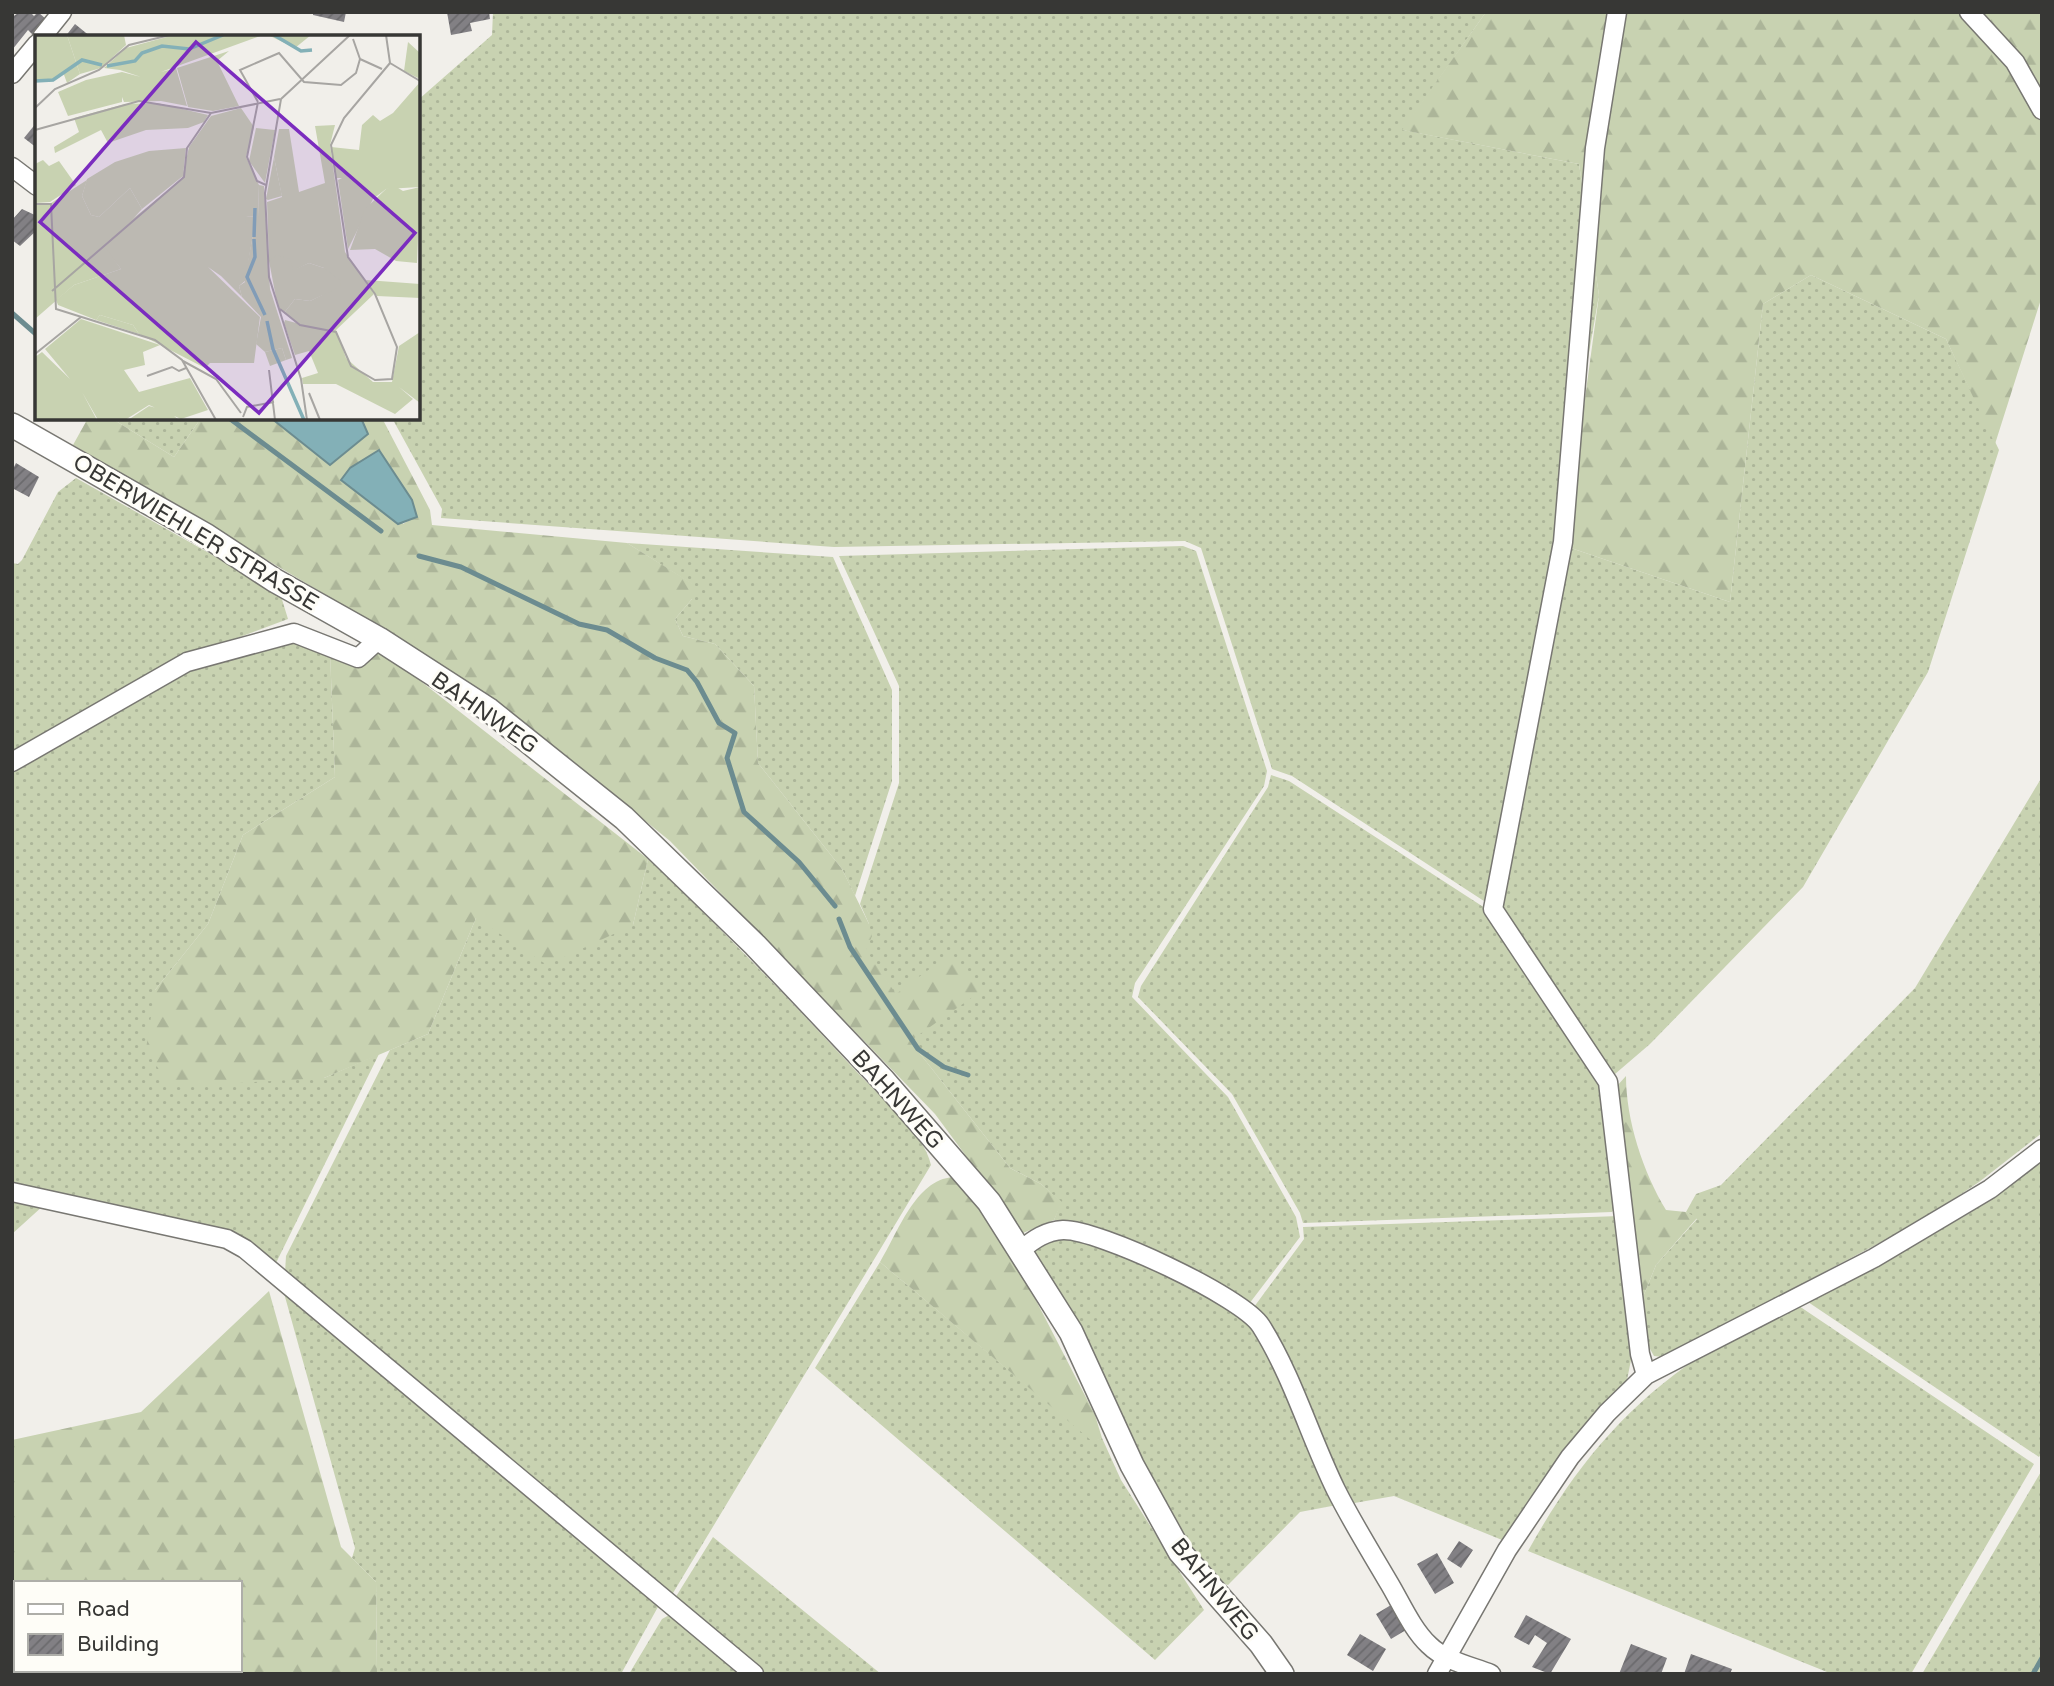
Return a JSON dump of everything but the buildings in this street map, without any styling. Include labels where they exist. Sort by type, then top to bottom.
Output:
[{"type":"main road","name":"OBERWIEHLER STRASSE","points":[[12,425],[207,536],[274,580],[379,639]]},
{"type":"main road","name":"BAHNWEG","points":[[379,639],[489,710],[624,818],[755,945],[884,1082],[989,1202],[1071,1332],[1132,1465],[1180,1552],[1261,1644],[1282,1674]]},
{"type":"street","points":[[44,35],[62,12]]},
{"type":"street","points":[[1616,12],[1595,148],[1563,542],[1493,909],[1608,1082],[1640,1354],[1646,1375]]},
{"type":"street","points":[[1969,12],[2015,62],[2042,110]]},
{"type":"street","points":[[12,74],[35,46]]},
{"type":"street","points":[[12,167],[35,184]]},
{"type":"street","points":[[12,762],[187,662],[294,633],[358,658],[379,639]]},
{"type":"street","points":[[1437,1674],[1507,1550],[1570,1457],[1607,1413],[1646,1375],[1874,1258],[1990,1189],[2042,1149]]},
{"type":"street","points":[[12,1192],[227,1238],[245,1249],[275,1270],[754,1674]]},
{"type":"street","points":[[1021,1250],[1039,1236],[1063,1230],[1083,1233],[1165,1267],[1231,1299],[1247,1311],[1260,1325],[1274,1352],[1341,1499],[1420,1635],[1446,1657],[1491,1674]]},
{"type":"green space","points":[[493,12],[1486,12],[1403,130],[1579,164],[1599,295],[1551,573],[1487,903],[1292,776],[1272,769],[1201,548],[1185,541],[834,547],[441,518],[442,509],[393,420],[420,420],[420,98],[492,35]]},
{"type":"green space","points":[[1486,12],[2042,12],[2042,296],[1995,444],[1946,339],[1811,275],[1763,304],[1730,602],[1565,546],[1599,295],[1579,164],[1402,130]]},
{"type":"green space","points":[[1811,275],[1946,339],[1999,450],[1928,672],[1803,887],[1650,1044],[1615,1074],[1608,1069],[1503,909],[1501,890],[1565,546],[1730,602],[1763,304]]},
{"type":"green space","points":[[87,420],[114,420],[174,457],[200,420],[274,420],[330,464],[368,434],[362,420],[383,420],[430,510],[432,525],[627,543],[693,584],[692,599],[675,619],[683,636],[715,644],[754,686],[758,763],[842,869],[869,924],[872,936],[866,950],[896,994],[951,953],[984,989],[910,1041],[1010,1168],[1041,1184],[1062,1202],[1054,1220],[1023,1233],[935,1114],[670,841],[514,714],[326,595],[73,445]],"holes":[[[384,457],[412,500],[416,516],[403,524]]]},
{"type":"green space","points":[[114,420],[200,420],[174,457]]},
{"type":"green space","points":[[76,478],[280,593],[288,619],[194,654],[12,758],[12,563],[18,564],[22,560],[58,492]]},
{"type":"green space","points":[[627,543],[833,557],[892,690],[892,781],[855,896],[842,869],[758,763],[754,686],[715,644],[683,636],[675,619],[692,599],[692,584]]},
{"type":"green space","points":[[1183,546],[1196,551],[1267,771],[1264,786],[1135,983],[1132,997],[1228,1097],[1296,1217],[1300,1237],[1249,1304],[1078,1224],[1054,1220],[1061,1202],[1041,1184],[1010,1168],[910,1041],[896,995],[865,950],[869,924],[860,904],[899,783],[899,686],[839,556]]},
{"type":"green space","points":[[289,639],[330,652],[335,777],[243,835],[208,924],[155,990],[324,1078],[379,1054],[276,1263],[259,1250],[12,1190],[12,766],[177,673]]},
{"type":"green space","points":[[382,651],[648,859],[633,925],[547,965],[476,918],[428,1034],[324,1078],[170,1087],[146,1049],[155,990],[208,924],[243,835],[335,777],[330,652],[359,660]]},
{"type":"green space","points":[[1271,775],[1289,781],[1485,908],[1597,1072],[1604,1095],[1618,1204],[1612,1212],[1303,1223],[1300,1213],[1232,1094],[1138,997],[1141,986],[1268,787]]},
{"type":"green space","points":[[2042,777],[2042,1133],[1979,1182],[1921,1221],[1663,1357],[1654,1356],[1645,1340],[1641,1302],[1656,1265],[1697,1219],[1686,1212],[1696,1194],[1721,1185],[1915,988]]},
{"type":"green space","points":[[648,859],[753,963],[899,1115],[920,1140],[931,1165],[670,1598],[285,1273],[286,1256],[390,1050],[428,1034],[476,918],[633,925]]},
{"type":"green space","points":[[1626,1076],[1629,1110],[1637,1145],[1658,1195],[1666,1210],[1686,1212],[1697,1218],[1656,1265],[1641,1302],[1616,1087]]},
{"type":"green space","points":[[2042,1157],[2042,1452],[2039,1457],[1808,1302],[1968,1214]]},
{"type":"green space","points":[[953,1177],[961,1182],[1024,1277],[1095,1415],[1102,1438],[1093,1442],[880,1262],[918,1198],[928,1187]]},
{"type":"green space","points":[[12,1199],[44,1205],[12,1234]]},
{"type":"green space","points":[[1620,1216],[1633,1350],[1627,1380],[1507,1542],[1394,1496],[1349,1504],[1254,1307],[1304,1239],[1303,1227]]},
{"type":"green space","points":[[1076,1238],[1107,1247],[1220,1298],[1255,1329],[1337,1505],[1300,1512],[1228,1585],[1208,1571],[1181,1534],[1033,1252],[1041,1240]]},
{"type":"green space","points":[[880,1262],[1093,1441],[1102,1438],[1121,1480],[1204,1610],[1155,1660],[815,1368]]},
{"type":"green space","points":[[282,1286],[659,1605],[621,1674],[377,1674],[376,1582],[352,1558],[355,1548]]},
{"type":"green space","points":[[269,1291],[341,1547],[376,1582],[377,1674],[12,1674],[12,1440],[141,1412]]},
{"type":"green space","points":[[1799,1306],[2034,1464],[1911,1674],[1832,1674],[1528,1551],[1582,1468],[1623,1420],[1646,1398],[1699,1357],[1735,1336]]},
{"type":"green space","points":[[2042,1470],[2042,1674],[1922,1674]]},
{"type":"green space","points":[[713,1537],[881,1674],[758,1674],[672,1603]]},
{"type":"green space","points":[[673,1613],[745,1674],[629,1674],[662,1619]]},
{"type":"water","points":[[274,420],[362,420],[368,434],[330,465]]},
{"type":"water","points":[[379,450],[412,500],[417,517],[398,524],[341,480],[350,468]]},
{"type":"waterway","points":[[12,313],[35,333]]},
{"type":"waterway","points":[[232,420],[381,531]]},
{"type":"waterway","points":[[419,556],[461,567],[579,624],[607,630],[655,658],[687,670],[697,682],[719,723],[735,733],[727,758],[744,812],[799,862],[835,906]]},
{"type":"waterway","points":[[839,919],[850,947],[918,1049],[944,1067],[968,1075]]},
{"type":"waterway","points":[[2033,1674],[2042,1658]]}]
